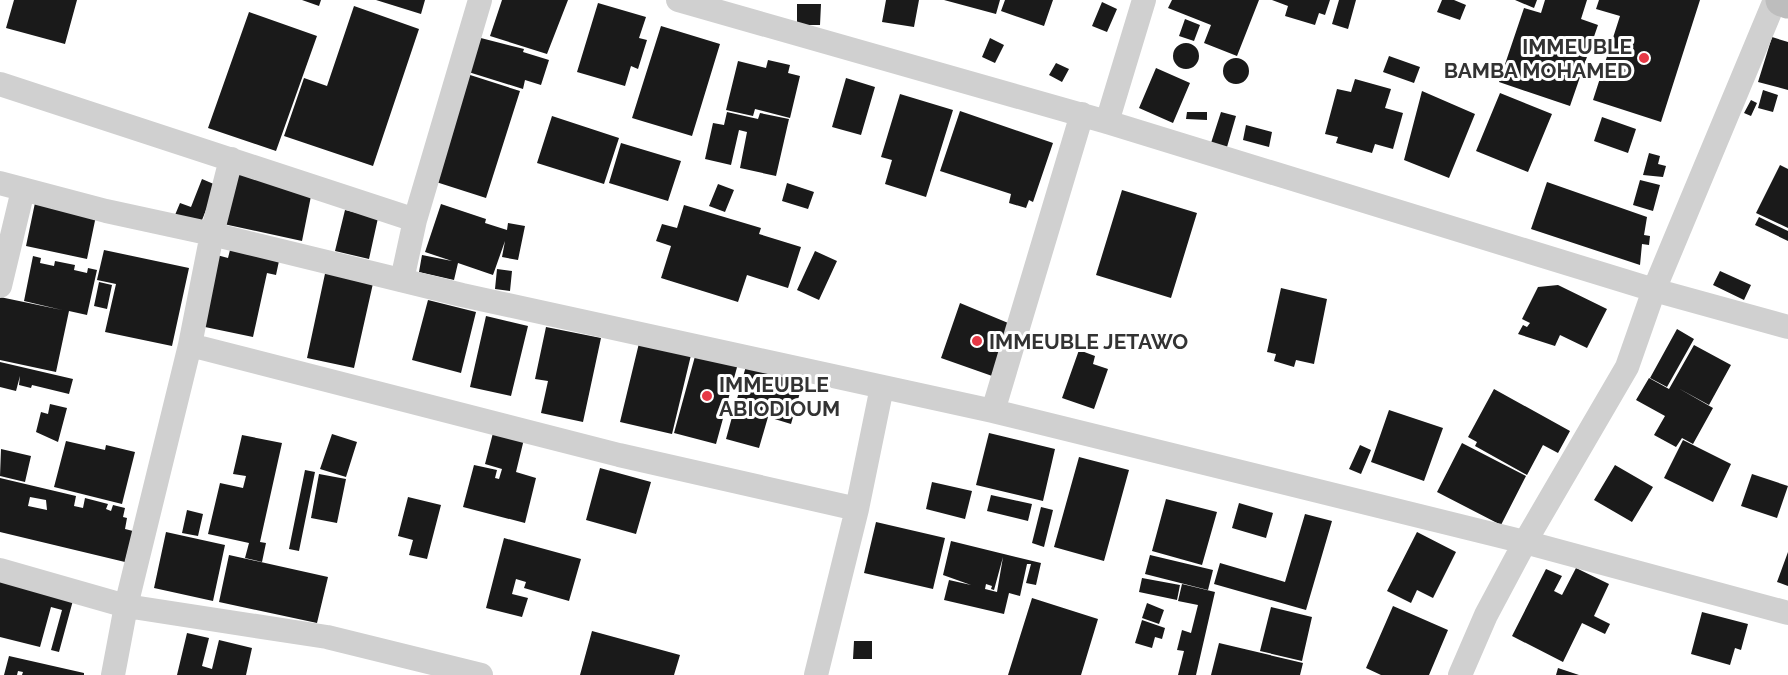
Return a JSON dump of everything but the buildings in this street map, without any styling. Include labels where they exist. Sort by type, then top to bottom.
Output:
[{"type":"street","points":[[402,280],[416,220],[480,0]]},
{"type":"street","points":[[678,0],[1082,114],[1654,290],[1788,327]]},
{"type":"street","points":[[1107,122],[1144,0]]},
{"type":"street","points":[[1460,675],[1486,615],[1525,542],[1627,368],[1654,290],[1775,0]]},
{"type":"street","points":[[1782,0],[1788,2]]},
{"type":"street","points":[[0,84],[416,220]]},
{"type":"street","points":[[993,411],[1082,114]]},
{"type":"street","points":[[112,675],[126,606],[190,345],[212,234],[231,159]]},
{"type":"street","points":[[0,183],[106,211],[402,280],[993,411],[1525,542],[1788,612]]},
{"type":"street","points":[[0,286],[24,190]]},
{"type":"street","points":[[190,345],[619,455],[857,509]]},
{"type":"street","points":[[816,675],[857,509],[882,387]]},
{"type":"street","points":[[0,570],[126,606],[327,637],[481,675]]},
{"type":"place","name":"IMMEUBLE BAMBA MOHAMED","points":[[1644,58]]},
{"type":"place","name":"IMMEUBLE JETAWO","points":[[977,341]]},
{"type":"place","name":"IMMEUBLE ABIODIOUM","points":[[707,396]]}]
